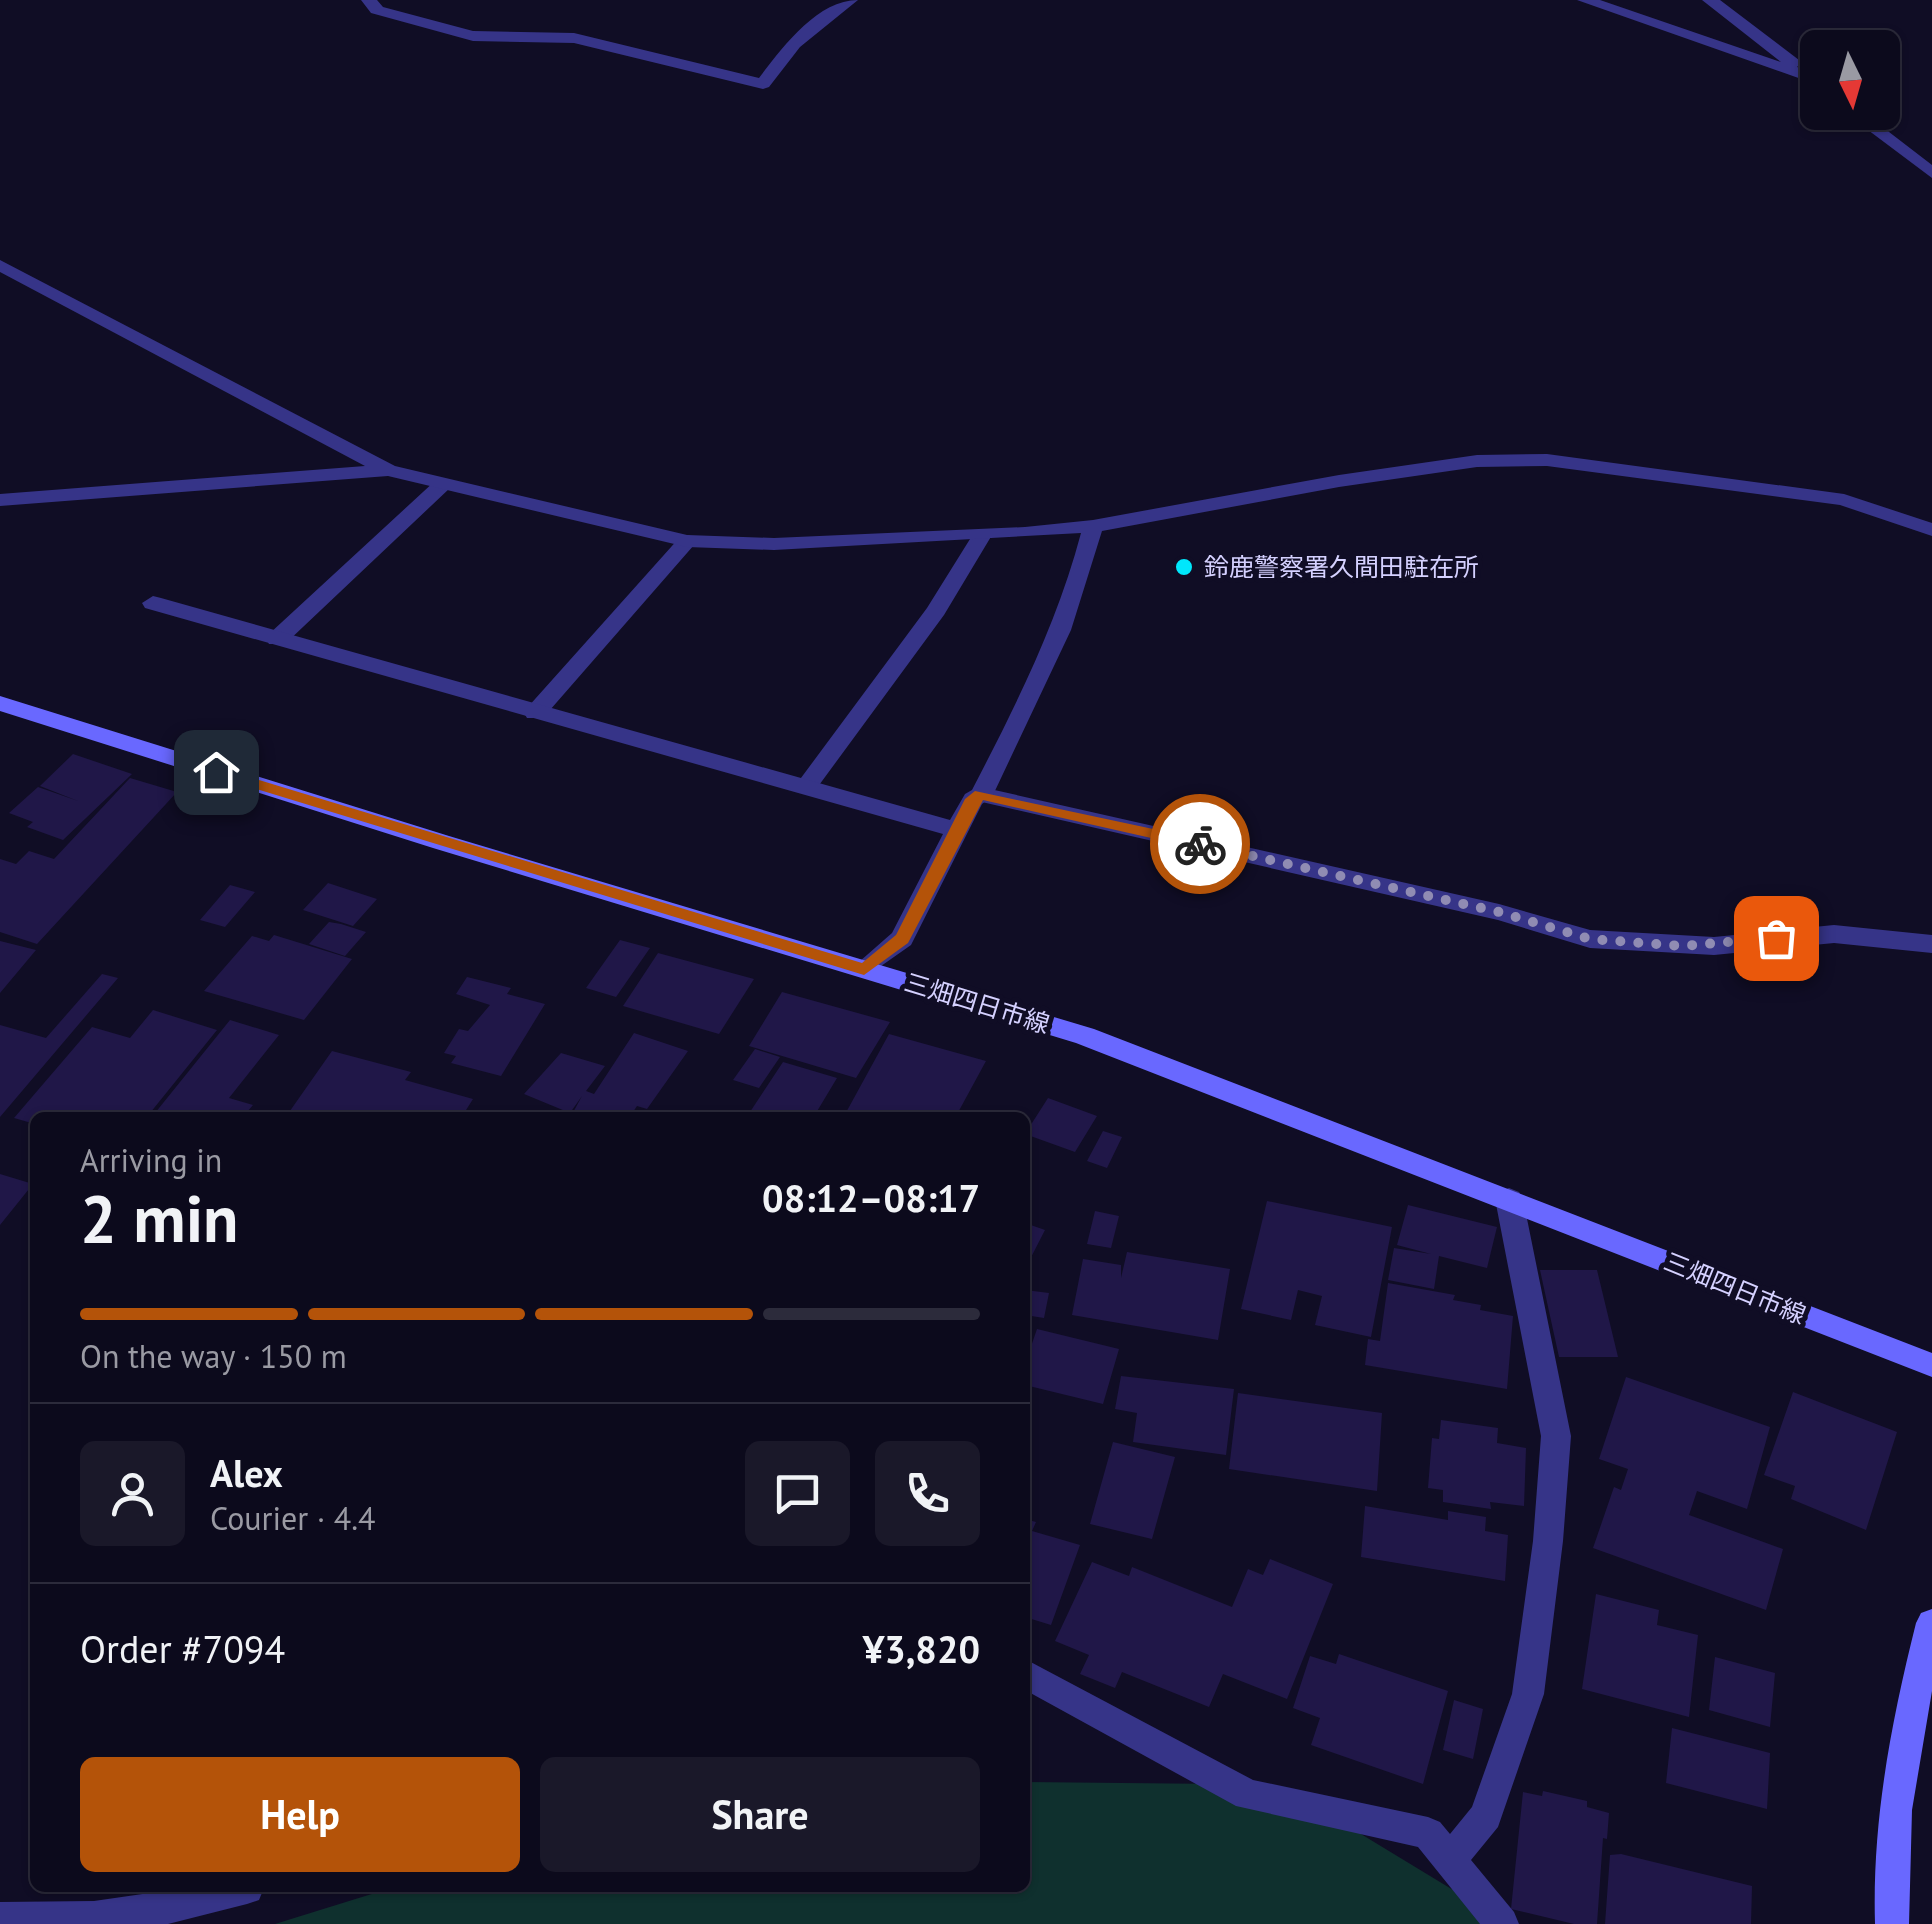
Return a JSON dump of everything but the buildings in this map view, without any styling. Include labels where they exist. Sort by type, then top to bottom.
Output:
[{"type":"main road","name":"三畑四日市線","points":[[0,703],[441,842],[1086,1036],[1932,1366]]},
{"type":"main road","points":[[1892,1924],[1889,1887],[1908,1715],[1932,1623]]},
{"type":"street","points":[[369,0],[378,10],[474,36],[574,38],[763,84],[794,44],[850,0]]},
{"type":"street","points":[[1585,0],[1800,75]]},
{"type":"street","points":[[1710,0],[1800,69]]},
{"type":"street","points":[[1875,130],[1932,174]]},
{"type":"street","points":[[0,265],[388,470],[687,541],[774,544],[1092,526],[1338,481],[1457,464],[1547,460],[1827,497],[1932,530]]},
{"type":"street","points":[[0,500],[388,470]]},
{"type":"street","points":[[276,639],[443,484]]},
{"type":"street","points":[[864,969],[902,939],[973,799],[981,794],[1038,685],[1086,554],[1092,526]]},
{"type":"street","points":[[806,788],[936,610],[982,535]]},
{"type":"street","points":[[535,712],[687,541]]},
{"type":"street","points":[[153,603],[957,830]]},
{"type":"street","points":[[981,794],[1499,912],[1590,939],[1682,946],[1834,934],[1932,944]]},
{"type":"street","points":[[1450,1859],[1486,1816],[1528,1694],[1548,1540],[1556,1436],[1509,1198]]},
{"type":"street","points":[[1030,1677],[1248,1795],[1428,1833],[1502,1924]]},
{"type":"street","points":[[0,1918],[52,1923],[178,1908],[233,1892]]},
{"type":"green space","points":[[1030,1782],[1221,1784],[1356,1831],[1463,1896],[1487,1924],[275,1924],[378,1892],[1030,1892]]},
{"type":"way so far","points":[[1200,844],[1499,912],[1590,939],[1714,946],[1776,938]]},
{"type":"place","name":"鈴鹿警察署久間田駐在所","points":[[1184,567]]},
{"type":"route","points":[[216,772],[864,969],[902,939],[973,799],[981,794],[1200,844]]}]
